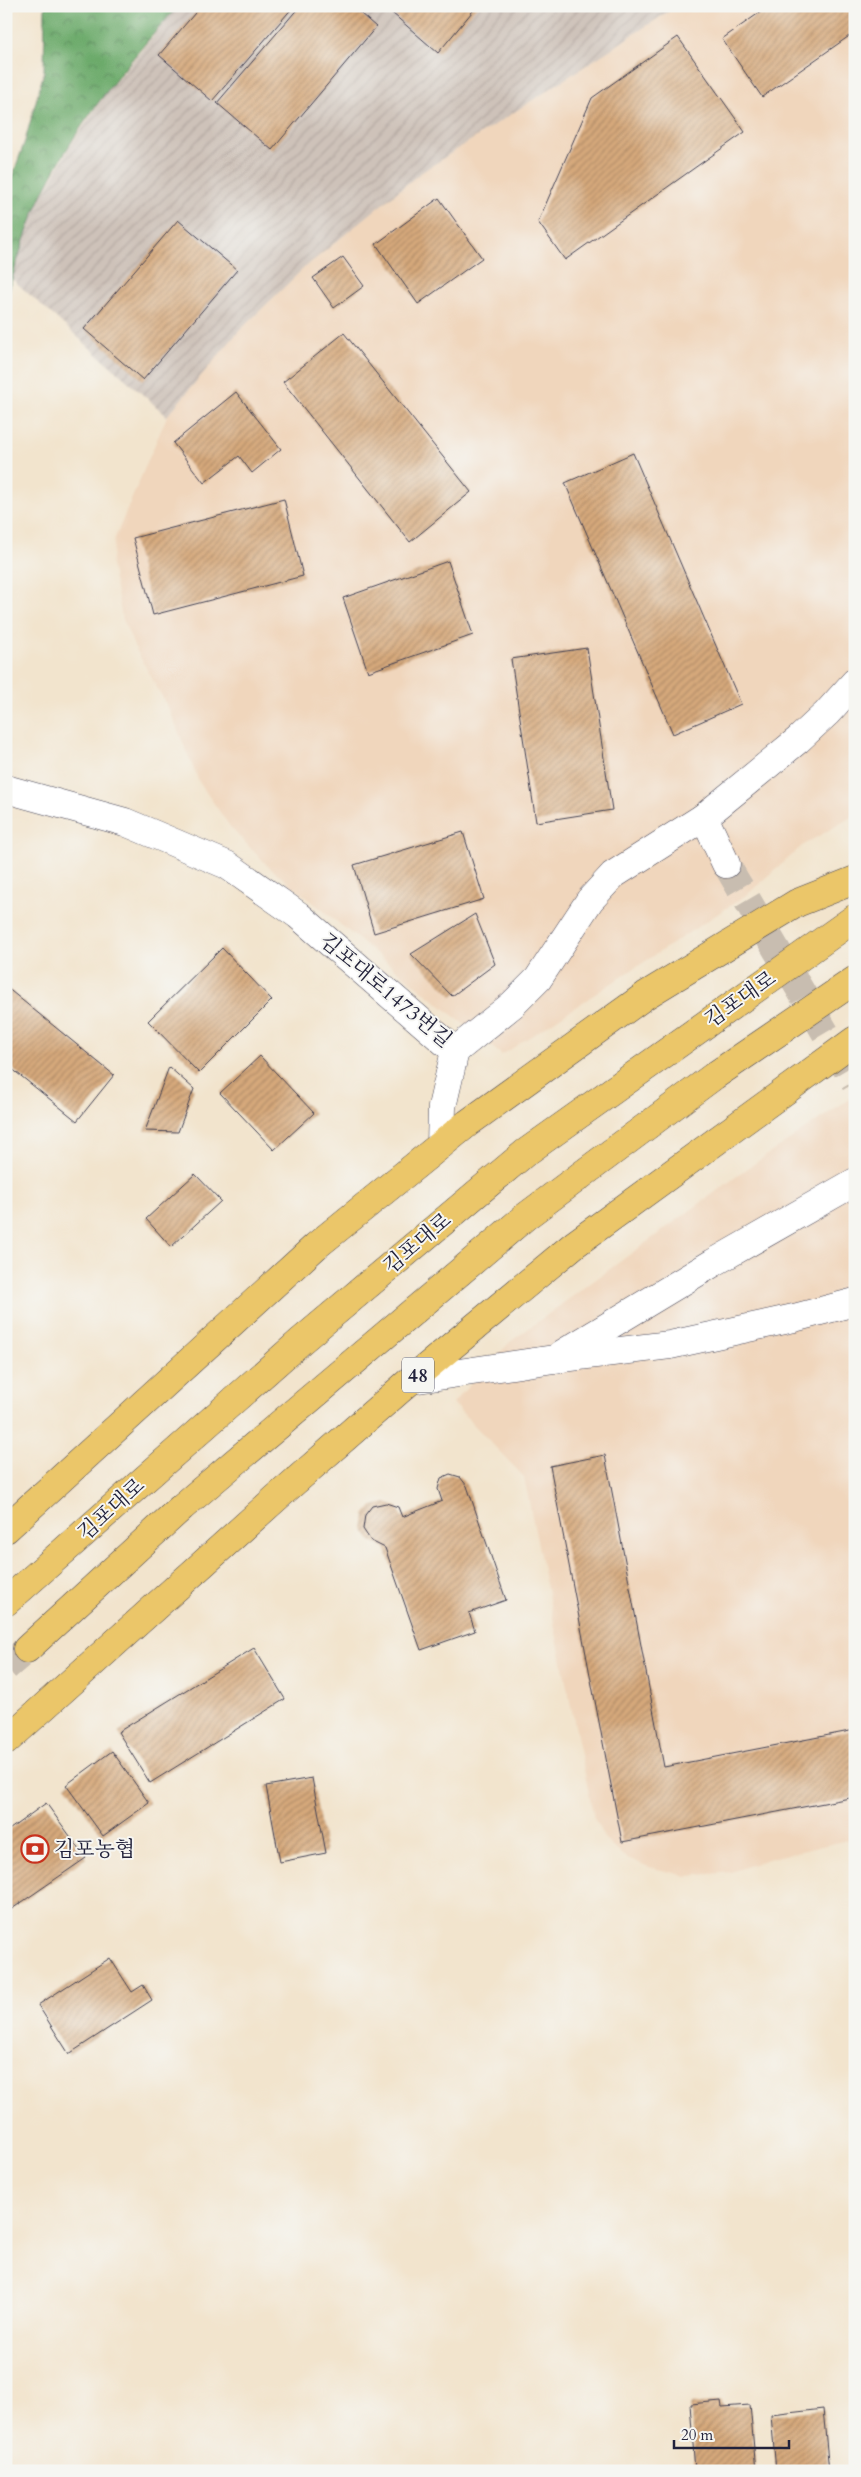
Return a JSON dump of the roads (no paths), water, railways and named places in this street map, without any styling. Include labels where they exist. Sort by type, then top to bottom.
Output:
[{"type":"main road","points":[[6,1529],[316,1246],[441,1145],[646,995],[796,903],[855,880]]},
{"type":"main road","name":"김포대로","points":[[6,1602],[301,1341],[525,1153],[855,918]]},
{"type":"main road","name":"48","points":[[26,1649],[182,1507],[525,1217],[714,1076],[855,980]]},
{"type":"main road","name":"48","points":[[6,1741],[275,1499],[411,1380],[575,1244],[855,1040]]},
{"type":"lane","name":"김포대로1473번길","points":[[6,789],[125,822],[226,865],[298,915],[455,1051],[512,1005],[538,979],[590,900],[613,875],[704,817],[798,740],[855,682]]},
{"type":"lane","points":[[704,817],[726,864]]},
{"type":"lane","points":[[441,1145],[442,1107],[455,1051]]},
{"type":"lane","points":[[554,1359],[713,1263],[855,1182]]},
{"type":"lane","points":[[411,1380],[554,1359],[670,1345],[794,1318],[855,1302]]},
{"type":"tunnel","points":[[726,864],[855,1083]]},
{"type":"tunnel","points":[[6,1667],[27,1649]]},
{"type":"place","name":"김포농협","points":[[35,1849]]}]
